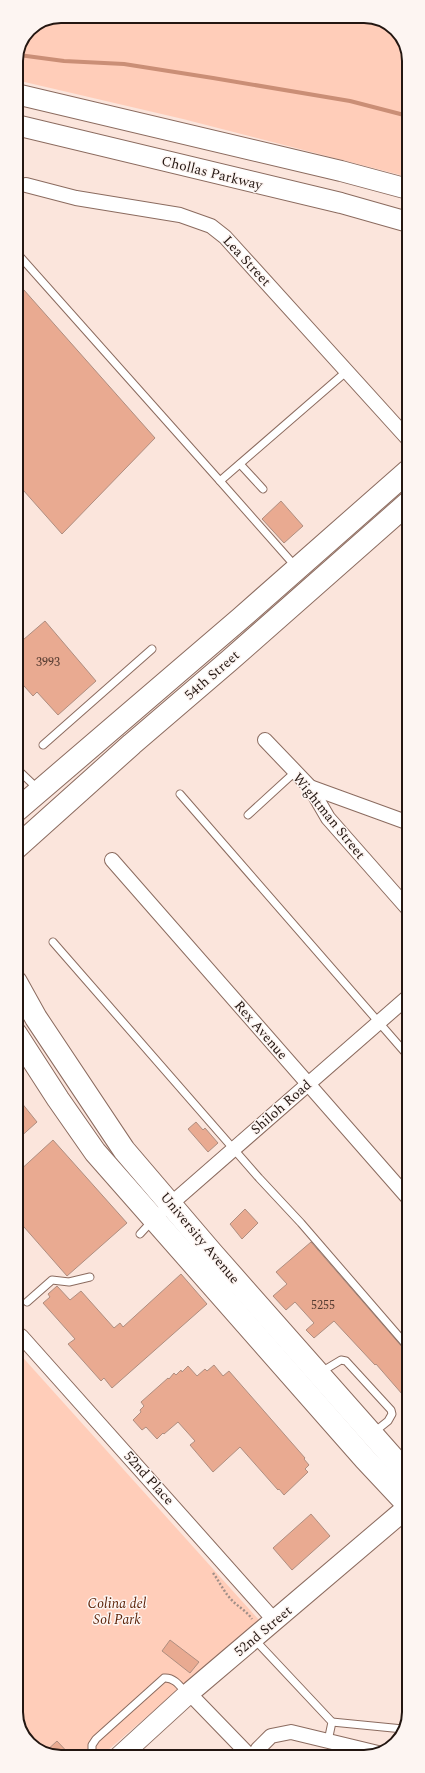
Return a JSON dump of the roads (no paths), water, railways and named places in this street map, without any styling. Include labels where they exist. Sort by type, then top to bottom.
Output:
[{"type":"main road","points":[[23,96],[341,171],[402,187]]},
{"type":"main road","name":"Chollas Parkway","points":[[23,127],[333,202],[402,220]]},
{"type":"main road","name":"54th Street","points":[[23,805],[176,675],[402,476]]},
{"type":"main road","name":"54th Street","points":[[23,842],[156,723],[402,508]]},
{"type":"main road","points":[[156,723],[176,690],[176,675]]},
{"type":"main road","name":"University Avenue","points":[[23,995],[36,1018],[124,1150],[170,1205],[402,1468]]},
{"type":"main road","name":"University Avenue","points":[[23,1045],[61,1104],[147,1226],[402,1499]]},
{"type":"main road","name":"52nd Street","points":[[133,1750],[188,1694],[255,1631],[275,1621],[402,1512]]},
{"type":"street","name":"Lea Street","points":[[26,185],[76,198],[180,215],[211,226],[225,237],[402,432]]},
{"type":"street","name":"Wightman Street","points":[[265,740],[310,787],[328,818],[402,902]]},
{"type":"street","points":[[310,787],[402,820]]},
{"type":"street","name":"Rex Avenue","points":[[112,860],[402,1191]]},
{"type":"street","name":"Shiloh Road","points":[[147,1226],[402,1002]]},
{"type":"street","name":"52nd Place","points":[[23,1338],[275,1621]]},
{"type":"street","points":[[188,1694],[244,1750]]},
{"type":"street","points":[[257,1750],[271,1736],[291,1732],[365,1750]]},
{"type":"lane","points":[[23,260],[298,569]]},
{"type":"lane","points":[[220,481],[347,371]]},
{"type":"lane","points":[[240,464],[262,489]]},
{"type":"lane","points":[[43,745],[152,649]]},
{"type":"lane","points":[[248,815],[295,772]]},
{"type":"lane","points":[[23,775],[40,791]]},
{"type":"lane","points":[[180,794],[402,1049]]},
{"type":"lane","points":[[53,942],[233,1150],[301,1223],[402,1340]]},
{"type":"lane","points":[[27,1302],[52,1280],[69,1282],[90,1277]]},
{"type":"lane","points":[[318,1374],[341,1360],[346,1361],[392,1414],[388,1421],[372,1434]]},
{"type":"lane","points":[[255,1631],[332,1722],[398,1729]]},
{"type":"lane","points":[[92,1750],[92,1745],[96,1739],[164,1678],[169,1678],[175,1681],[188,1694]]},
{"type":"lane","points":[[328,1741],[332,1722]]},
{"type":"waterway","points":[[24,56],[64,61],[124,64],[350,101],[402,114]]},
{"type":"park label","name":"Colina del Sol Park","points":[[117,1612]]}]
